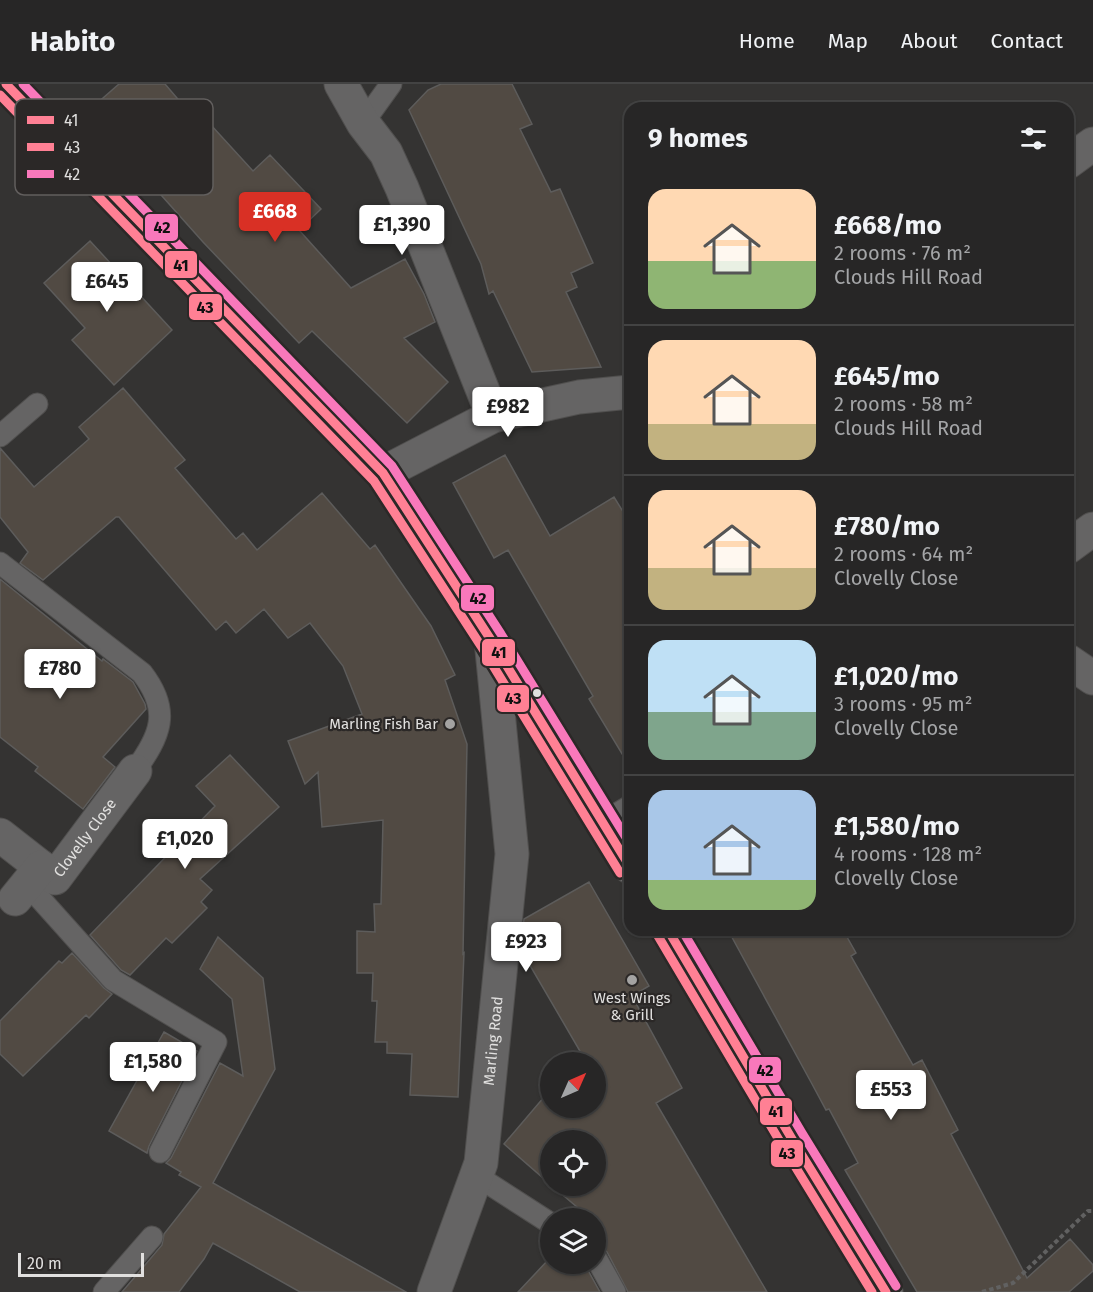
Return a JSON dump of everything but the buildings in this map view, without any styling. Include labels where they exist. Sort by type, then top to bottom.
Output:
[{"type":"main road","points":[[6,84],[21,99]]},
{"type":"main road","points":[[114,195],[383,473],[491,640],[616,814],[624,844]]},
{"type":"main road","points":[[672,936],[886,1292]]},
{"type":"street","points":[[341,84],[363,123],[386,153],[493,416]]},
{"type":"street","points":[[1074,158],[1093,144]]},
{"type":"street","points":[[383,473],[493,416],[579,397],[624,393]]},
{"type":"street","points":[[1074,543],[1093,530]]},
{"type":"street","name":"Marling Road","points":[[434,1292],[481,1163],[513,854],[491,640]]},
{"type":"street","points":[[1074,665],[1093,678]]},
{"type":"street","name":"Clovelly Close","points":[[0,835],[28,883],[55,878],[135,771]]},
{"type":"lane","points":[[363,123],[392,84]]},
{"type":"lane","points":[[0,436],[37,404]]},
{"type":"lane","points":[[0,562],[142,673],[157,695],[161,709],[160,725],[153,745],[135,771]]},
{"type":"lane","points":[[28,883],[113,980],[216,1042],[159,1152]]},
{"type":"lane","points":[[477,1176],[540,1217]]},
{"type":"lane","points":[[104,1292],[152,1237]]},
{"type":"lane","points":[[605,1274],[615,1292]]},
{"type":"path","points":[[982,1292],[1013,1283],[1088,1211],[1093,1211]]},
{"type":"transit line","name":"41","points":[[6,84],[21,99]]},
{"type":"transit line","name":"42","points":[[23,84],[37,99]]},
{"type":"transit line","name":"43","points":[[0,95],[15,110]]},
{"type":"transit line","name":"43","points":[[97,195],[374,481],[481,646],[620,873]]},
{"type":"transit line","name":"41","points":[[114,195],[383,473],[491,640],[624,857]]},
{"type":"transit line","name":"42","points":[[130,195],[392,466],[501,634],[624,834]]},
{"type":"transit line","name":"43","points":[[658,936],[872,1292]]},
{"type":"transit line","name":"41","points":[[672,936],[886,1292]]},
{"type":"transit line","name":"42","points":[[686,936],[896,1286]]},
{"type":"place","name":"Marling Fish Bar","points":[[450,724]]},
{"type":"place","name":"West Wings & Grill","points":[[632,980]]}]
